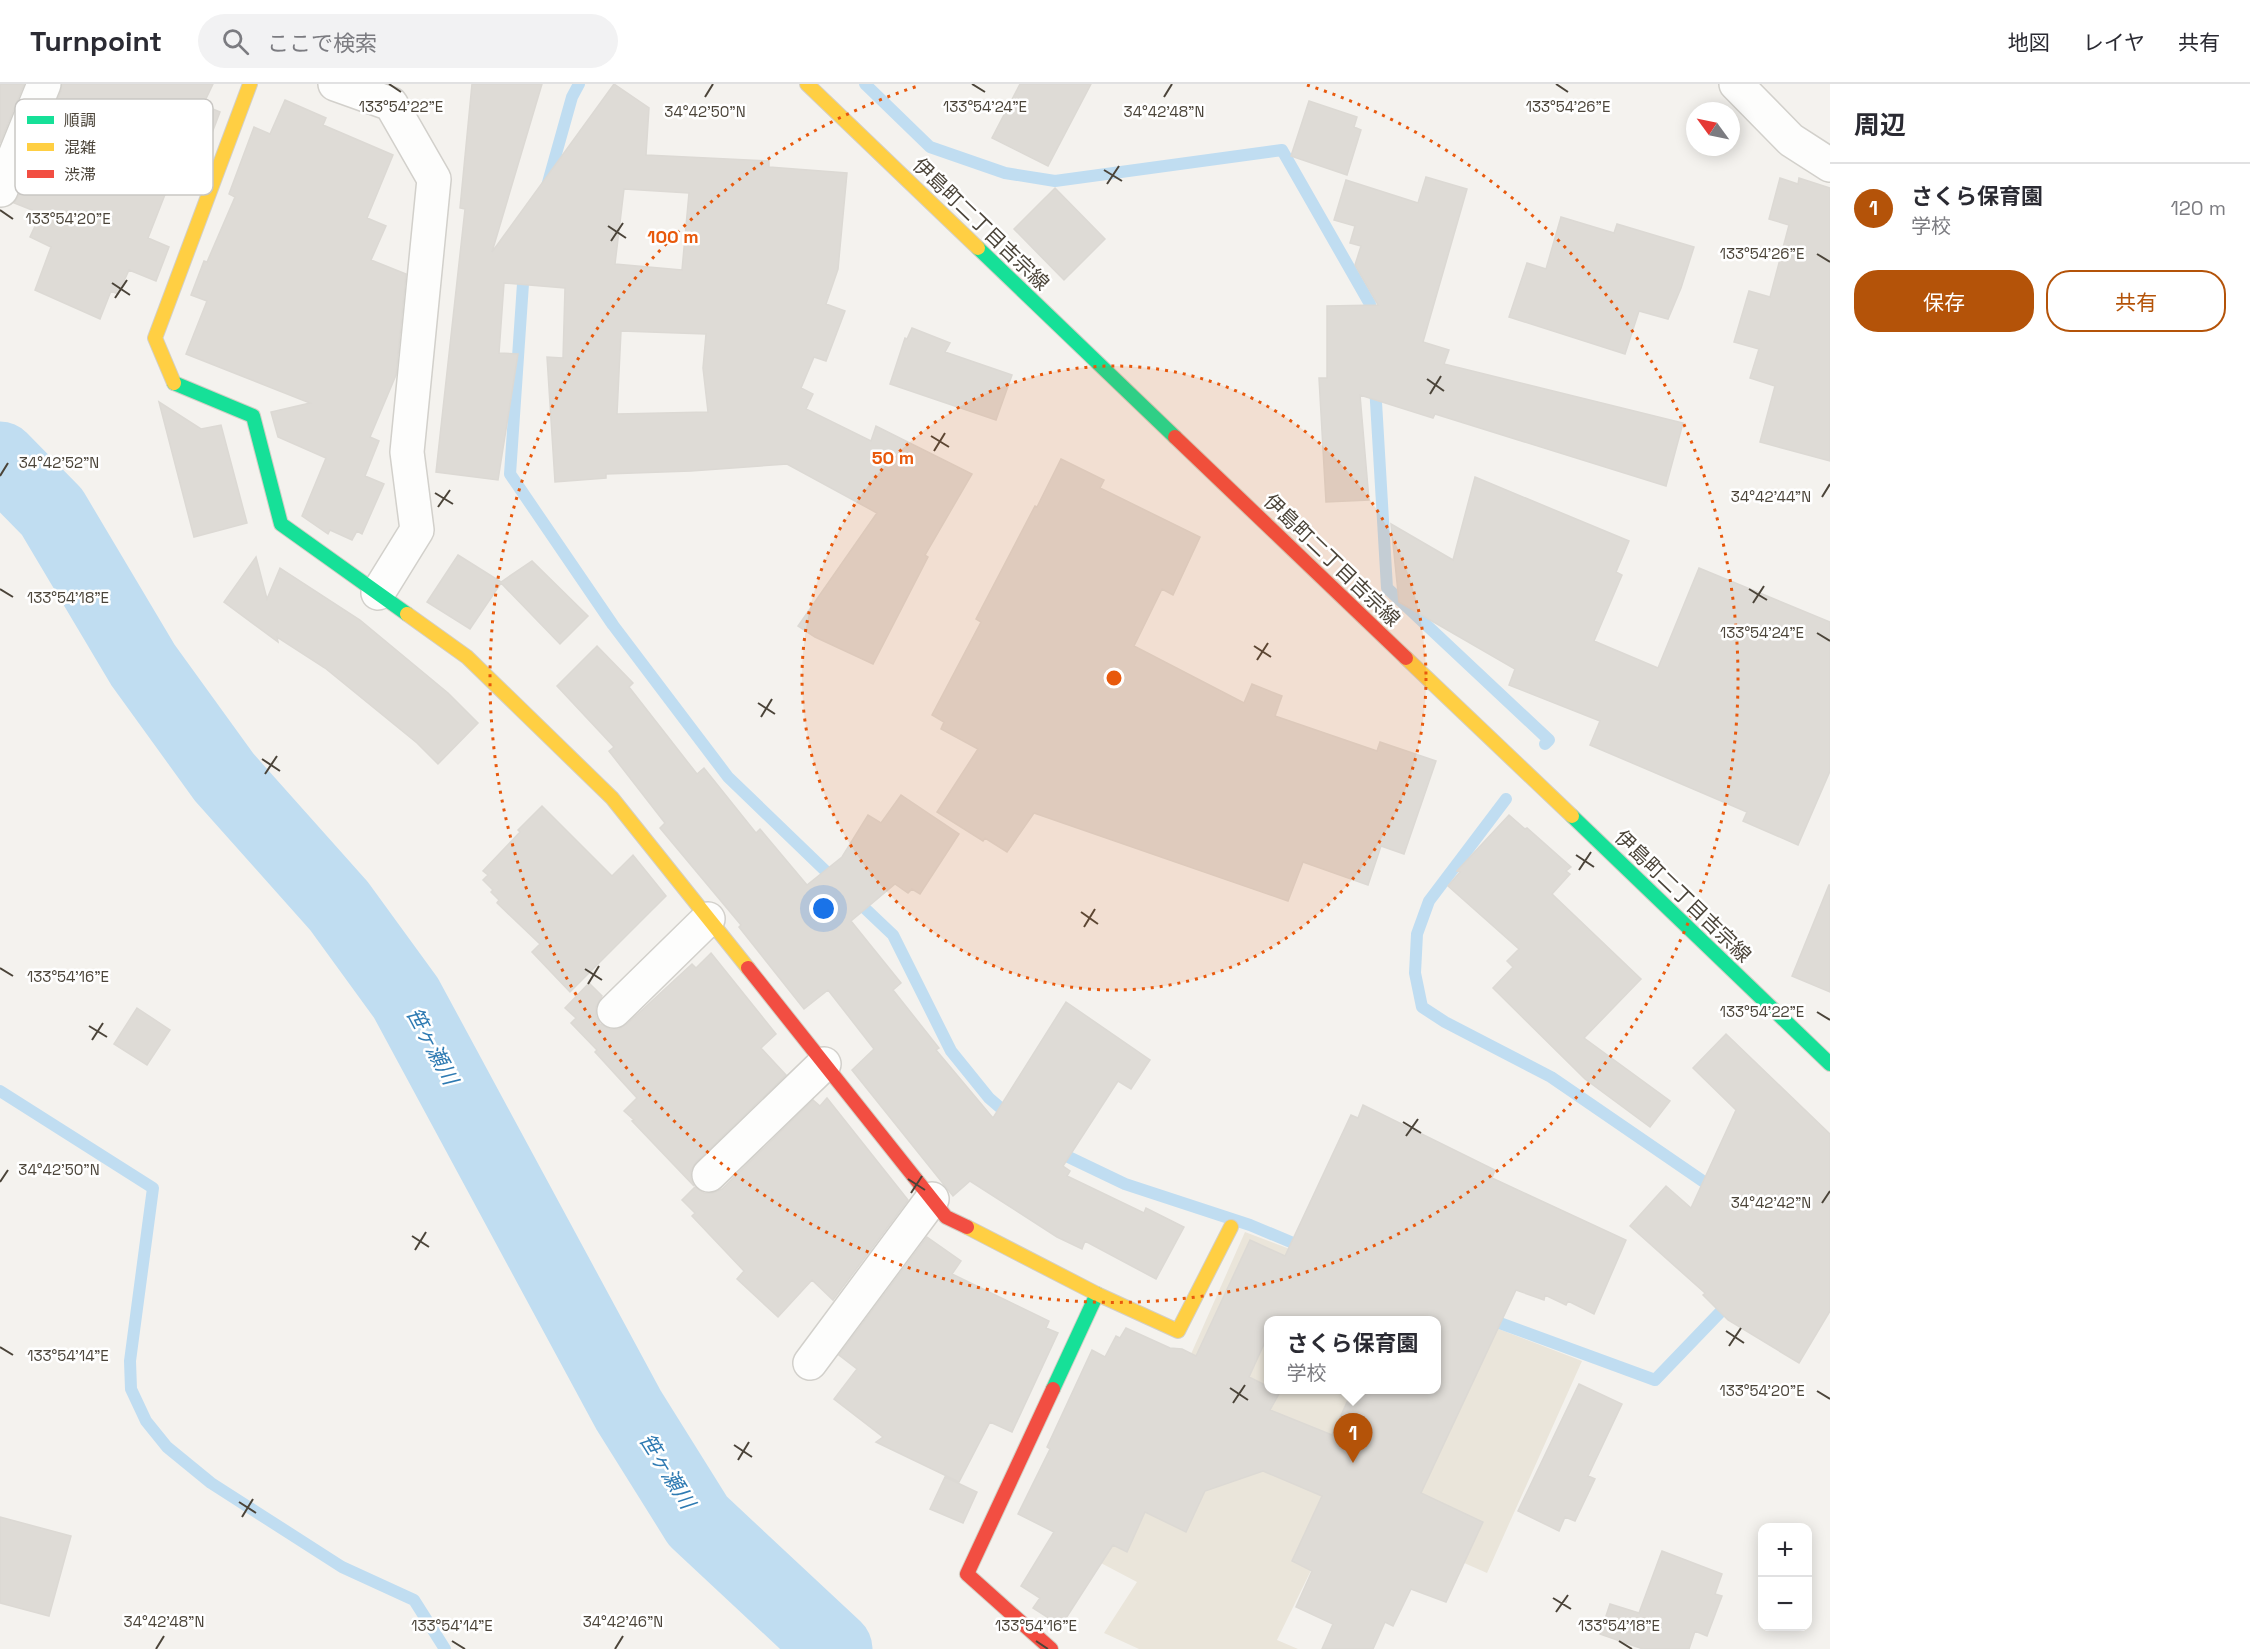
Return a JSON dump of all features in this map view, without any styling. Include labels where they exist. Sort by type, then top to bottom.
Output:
[{"type":"street","points":[[39,99],[45,84]]},
{"type":"street","points":[[213,183],[250,84]]},
{"type":"street","points":[[335,84],[391,104],[434,179],[407,453],[417,530],[378,593]]},
{"type":"street","name":"伊島町二丁目吉宗線","points":[[807,84],[1830,1064]]},
{"type":"street","points":[[1736,84],[1791,140],[1830,165]]},
{"type":"street","points":[[1,190],[15,156]]},
{"type":"street","points":[[208,195],[155,338],[172,382],[253,416],[281,524],[466,657],[612,798],[946,1217],[1097,1294],[1178,1331],[1231,1227]]},
{"type":"street","points":[[614,1011],[708,919]]},
{"type":"street","points":[[709,1175],[824,1064]]},
{"type":"street","points":[[810,1363],[932,1199]]},
{"type":"street","points":[[1051,1649],[967,1574],[1097,1294]]},
{"type":"shaded area","points":[[1245,1232],[1582,1361],[1487,1573],[1341,1509],[1277,1640],[1298,1649],[1139,1649],[1104,1633],[1137,1582],[1099,1562]]},
{"type":"building","points":[[0,84],[24,84],[18,99],[15,99],[15,106],[0,143]]},
{"type":"building","points":[[62,84],[213,84],[206,99],[58,99]]},
{"type":"building","points":[[472,84],[542,84],[492,252],[614,84],[649,108],[646,155],[769,161],[769,167],[847,173],[838,269],[826,304],[845,311],[826,361],[814,357],[801,388],[813,394],[806,409],[871,441],[876,426],[972,474],[925,555],[928,557],[873,664],[815,637],[798,626],[877,513],[787,464],[606,474],[606,478],[555,482],[547,357],[563,358],[565,288],[504,283],[499,353],[518,354],[498,480],[436,472],[465,209],[460,208]],"holes":[[[624,189],[689,193],[682,270],[615,264]],[[621,331],[706,334],[703,368],[708,412],[617,414]]]},
{"type":"building","points":[[1020,84],[1091,84],[1048,166],[992,138]]},
{"type":"building","points":[[285,100],[326,118],[323,125],[393,155],[367,218],[386,226],[371,260],[406,274],[396,375],[370,437],[379,441],[365,476],[384,484],[362,534],[357,531],[352,540],[330,530],[328,534],[302,516],[326,458],[278,437],[271,412],[310,403],[186,354],[207,301],[191,295],[204,261],[207,262],[235,197],[229,194],[254,127],[270,134]]},
{"type":"building","points":[[1309,101],[1357,117],[1354,127],[1361,130],[1347,175],[1291,156]]},
{"type":"building","points":[[213,109],[220,112],[213,130]]},
{"type":"building","points":[[1426,177],[1467,189],[1423,342],[1449,350],[1444,364],[1683,423],[1666,486],[1435,414],[1433,418],[1360,395],[1369,500],[1326,502],[1319,378],[1327,378],[1327,306],[1378,305],[1355,265],[1361,246],[1350,243],[1355,226],[1334,220],[1346,180],[1418,203]]},
{"type":"building","points":[[1780,178],[1798,184],[1799,178],[1830,188],[1830,461],[1760,442],[1775,386],[1750,378],[1759,349],[1734,342],[1749,291],[1770,297],[1789,225],[1769,219]]},
{"type":"building","points":[[1055,188],[1105,239],[1064,280],[1014,229]]},
{"type":"building","points":[[19,195],[165,195],[148,238],[169,247],[156,281],[129,270],[118,294],[111,291],[100,319],[35,290],[51,247],[30,237],[36,224],[27,220],[32,210],[14,203]]},
{"type":"building","points":[[1561,217],[1614,233],[1617,224],[1694,247],[1668,319],[1639,311],[1625,354],[1509,317],[1527,263],[1546,269]]},
{"type":"building","points":[[912,328],[950,343],[945,352],[1012,375],[996,420],[890,384],[905,338],[907,339]]},
{"type":"building","points":[[159,402],[201,429],[221,425],[247,523],[194,537]]},
{"type":"building","points":[[1061,459],[1104,480],[1100,488],[1200,537],[1173,595],[1162,589],[1134,646],[1244,703],[1252,684],[1282,696],[1275,716],[1377,751],[1380,742],[1436,761],[1404,854],[1381,846],[1368,885],[1303,862],[1288,901],[1034,813],[1007,852],[985,838],[983,841],[937,812],[978,749],[941,729],[944,722],[932,715],[981,622],[976,619]]},
{"type":"building","points":[[1475,477],[1629,541],[1616,572],[1622,575],[1594,641],[1658,668],[1699,568],[1830,622],[1830,771],[1798,845],[1743,821],[1747,812],[1590,745],[1600,721],[1509,685],[1515,669],[1399,602],[1391,524],[1453,560]]},
{"type":"building","points":[[458,555],[501,582],[532,561],[588,616],[560,644],[501,583],[470,629],[427,602]]},
{"type":"building","points":[[256,557],[267,599],[280,568],[360,620],[448,693],[478,723],[438,764],[417,743],[325,668],[277,637],[278,642],[224,602]]},
{"type":"building","points":[[597,646],[633,683],[629,687],[697,774],[704,768],[756,833],[760,829],[807,885],[842,857],[868,815],[881,823],[901,795],[959,834],[920,894],[912,889],[908,893],[895,884],[851,921],[901,983],[893,990],[939,1048],[936,1050],[993,1118],[1066,1002],[1150,1060],[1131,1089],[1118,1081],[1063,1166],[1070,1171],[1067,1176],[1144,1213],[1146,1208],[1184,1227],[1156,1279],[1085,1241],[1082,1249],[1057,1237],[970,1181],[953,1196],[852,1070],[874,1049],[828,990],[804,1009],[739,927],[741,925],[660,828],[665,823],[609,751],[614,747],[557,686]]},
{"type":"building","points":[[542,806],[612,876],[633,855],[666,896],[570,992],[532,952],[540,944],[497,903],[499,900],[491,892],[493,890],[483,880],[488,875],[483,871]]},
{"type":"building","points":[[1509,815],[1571,867],[1566,871],[1570,874],[1552,894],[1641,979],[1584,1038],[1670,1101],[1650,1127],[1585,1079],[1493,988],[1513,967],[1507,961],[1519,949],[1448,886],[1460,872],[1457,871]]},
{"type":"building","points":[[1830,885],[1830,992],[1792,976]]},
{"type":"building","points":[[711,953],[776,1034],[761,1048],[786,1075],[696,1162],[691,1170],[694,1186],[624,1111],[637,1098],[571,1023],[576,1018],[565,1008],[589,983],[602,996],[596,1007],[596,1016],[600,1024],[610,1029],[619,1029],[692,964],[696,968]]},
{"type":"building","points":[[137,1008],[170,1030],[147,1065],[114,1044]]},
{"type":"building","points":[[1726,1034],[1830,1134],[1830,1311],[1799,1363],[1728,1320],[1703,1295],[1705,1293],[1630,1226],[1666,1186],[1691,1208],[1736,1110],[1693,1068]]},
{"type":"building","points":[[827,1098],[908,1200],[833,1300],[812,1280],[778,1317],[737,1279],[744,1271],[692,1216],[695,1213],[682,1200],[695,1187],[704,1193],[713,1193],[722,1189],[813,1100],[820,1106]]},
{"type":"building","points":[[1363,1105],[1495,1170],[1492,1178],[1626,1240],[1594,1314],[1568,1301],[1566,1305],[1545,1295],[1544,1300],[1516,1290],[1421,1493],[1483,1522],[1446,1602],[1411,1589],[1393,1626],[1385,1622],[1373,1649],[1322,1649],[1333,1624],[1296,1607],[1312,1571],[1292,1561],[1322,1496],[1263,1471],[1205,1491],[1186,1532],[1145,1512],[1127,1552],[1113,1545],[1061,1626],[1033,1608],[1040,1598],[1021,1586],[1054,1532],[1018,1514],[1050,1449],[1047,1447],[1092,1350],[1105,1357],[1116,1336],[1120,1338],[1126,1328],[1170,1348],[1182,1349],[1196,1356],[1250,1240],[1285,1256],[1351,1115],[1358,1118]]},
{"type":"building","points":[[927,1237],[961,1261],[952,1274],[1049,1321],[1046,1328],[1058,1333],[1012,1432],[990,1422],[959,1482],[876,1442],[883,1437],[834,1399],[857,1369],[839,1355]]},
{"type":"building","points":[[1579,1384],[1622,1404],[1588,1476],[1595,1479],[1575,1521],[1565,1517],[1559,1531],[1518,1511]]},
{"type":"building","points":[[945,1477],[977,1492],[963,1523],[930,1509]]},
{"type":"building","points":[[0,1517],[71,1536],[49,1616],[0,1603]]},
{"type":"building","points":[[1662,1551],[1722,1574],[1715,1594],[1722,1596],[1707,1636],[1695,1631],[1689,1649],[1643,1649],[1600,1634],[1610,1604],[1639,1613]]},
{"type":"waterway","points":[[547,186],[572,97],[579,84]]},
{"type":"waterway","points":[[865,84],[930,147],[1005,173],[1055,181],[1282,150],[1370,304],[1371,320]]},
{"type":"waterway","points":[[524,269],[510,474],[613,625],[728,777],[837,882]]},
{"type":"waterway","points":[[1375,385],[1387,588],[1549,740],[1545,744]]},
{"type":"waterway","name":"笹ヶ瀬川","points":[[0,459],[52,512],[143,665],[224,777],[339,906],[406,998],[628,1409],[698,1521],[835,1649]]},
{"type":"waterway","points":[[1506,799],[1429,901],[1417,934],[1415,973],[1422,1007],[1445,1022],[1551,1077],[1707,1184],[1714,1192]]},
{"type":"waterway","points":[[854,898],[893,935],[951,1051],[989,1098],[1011,1117]]},
{"type":"waterway","points":[[0,1091],[153,1188],[130,1361],[131,1389],[146,1421],[167,1447],[211,1483],[342,1567],[414,1600],[445,1649]]},
{"type":"waterway","points":[[1056,1151],[1125,1184],[1250,1225],[1305,1248]]},
{"type":"waterway","points":[[1486,1318],[1655,1380],[1730,1302]]},
{"type":"traffic: fast","points":[[978,248],[1175,437]]},
{"type":"traffic: fast","points":[[174,383],[253,416],[281,524],[407,614]]},
{"type":"traffic: fast","points":[[1572,816],[1830,1064]]},
{"type":"traffic: fast","points":[[1053,1389],[1097,1294]]},
{"type":"traffic: slow","points":[[213,183],[250,84]]},
{"type":"traffic: slow","points":[[807,84],[978,248]]},
{"type":"traffic: slow","points":[[174,383],[155,338],[208,195]]},
{"type":"traffic: slow","points":[[407,614],[467,657],[612,798],[748,968]]},
{"type":"traffic: slow","points":[[1406,658],[1572,816]]},
{"type":"traffic: slow","points":[[967,1227],[1097,1294],[1178,1331],[1231,1227]]},
{"type":"traffic: jam","points":[[1175,437],[1406,658]]},
{"type":"traffic: jam","points":[[748,968],[946,1217],[967,1227]]},
{"type":"traffic: jam","points":[[1051,1649],[967,1574],[1053,1389]]},
{"type":"place","name":"さくら保育園","points":[[1353,1463]]}]
